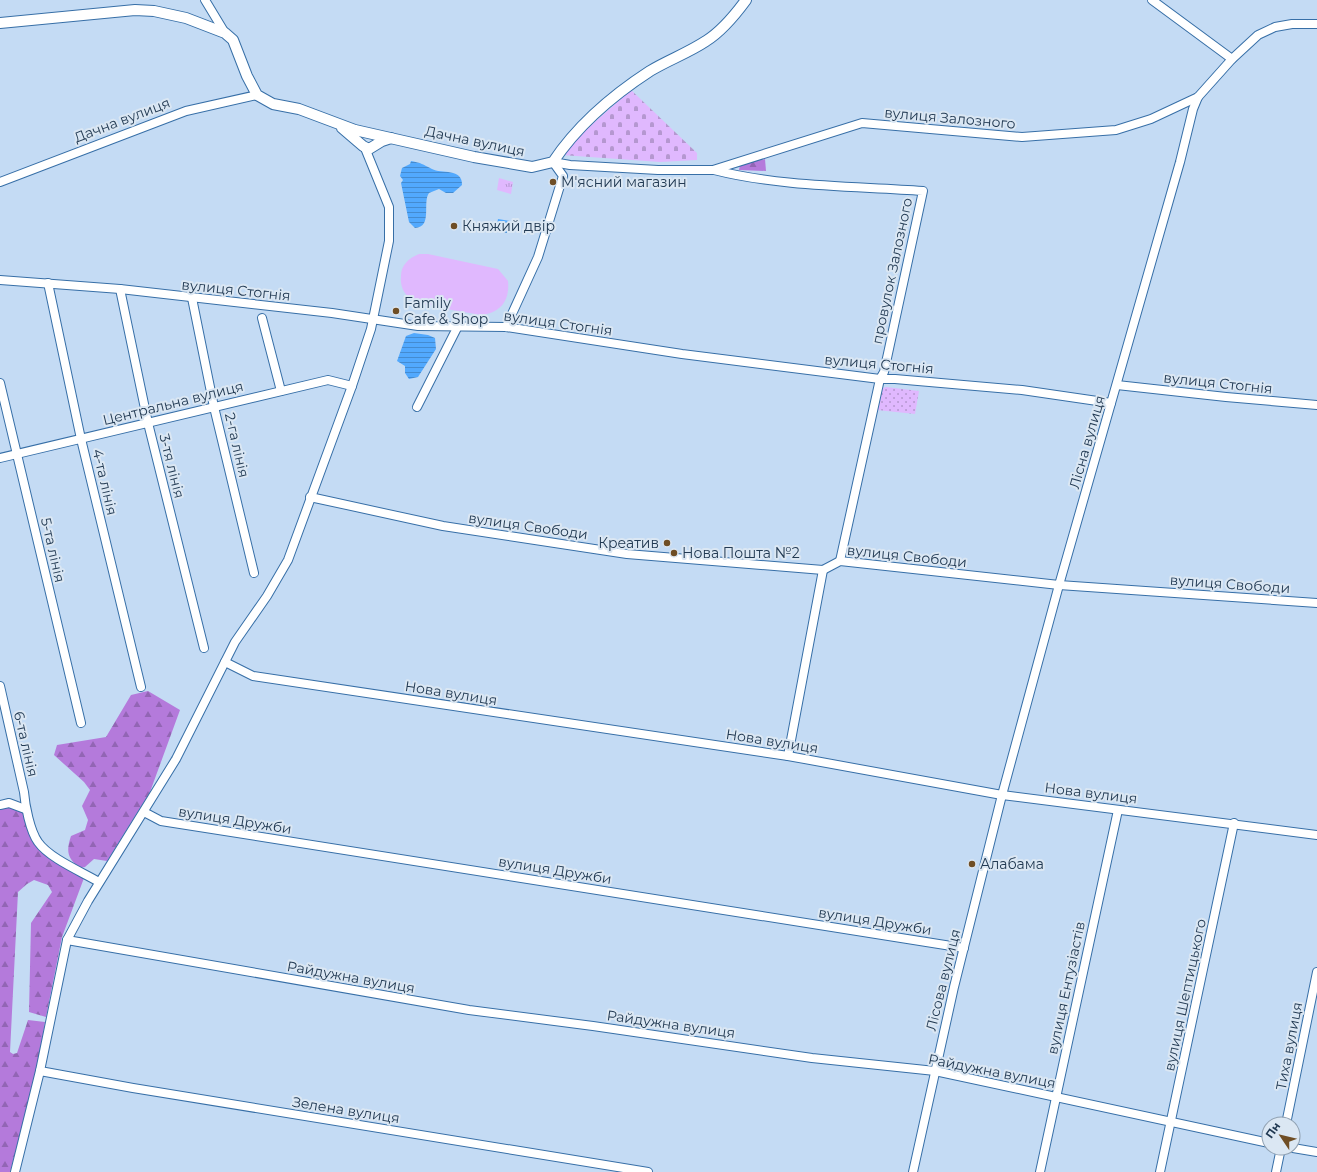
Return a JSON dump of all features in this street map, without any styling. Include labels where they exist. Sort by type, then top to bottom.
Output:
[{"type":"street","points":[[205,0],[225,33],[233,40],[247,76],[257,95],[273,104],[299,109],[339,125],[363,146],[369,149],[391,138]]},
{"type":"street","points":[[506,327],[538,257],[563,176],[552,162],[567,140],[630,85],[651,71],[707,41],[730,21],[746,0]]},
{"type":"street","points":[[1152,0],[1232,59]]},
{"type":"street","points":[[0,23],[135,10],[154,11],[186,18],[225,33]]},
{"type":"street","name":"вулиця Залозного","points":[[552,162],[570,165],[658,170],[713,170],[862,123],[1022,138],[1116,130],[1151,119],[1198,96],[1232,59],[1258,35],[1275,27],[1292,24],[1317,24]]},
{"type":"street","name":"Дачна вулиця","points":[[0,182],[186,111],[257,95]]},
{"type":"street","name":"Лісна вулиця","points":[[1002,795],[1058,585],[1117,385],[1180,162],[1193,109],[1198,96]]},
{"type":"street","name":"Дачна вулиця","points":[[339,125],[391,138],[532,167],[552,162]]},
{"type":"street","points":[[15,1172],[40,1071],[67,940],[99,882],[176,759],[235,642],[267,596],[288,560],[352,386],[374,320],[389,241],[389,207],[372,163],[363,146],[361,137],[366,132],[372,133],[377,138],[372,163]]},
{"type":"street","name":"провулок Залозного","points":[[713,170],[737,176],[923,191],[884,372],[880,379],[840,561]]},
{"type":"street","name":"вулиця Стогнія","points":[[0,280],[120,289],[332,313],[418,326],[506,327],[682,354],[880,379],[1022,390],[1111,403]]},
{"type":"street","name":"4-та лінія","points":[[48,283],[81,439],[141,687]]},
{"type":"street","name":"3-тя лінія","points":[[120,289],[148,423],[204,648]]},
{"type":"street","name":"2-га лінія","points":[[192,298],[214,407],[254,573]]},
{"type":"street","points":[[262,318],[281,391]]},
{"type":"street","points":[[417,407],[458,326]]},
{"type":"street","name":"Центральна вулиця","points":[[0,458],[328,380],[352,386]]},
{"type":"street","name":"5-та лінія","points":[[0,383],[81,723]]},
{"type":"street","name":"вулиця Стогнія","points":[[1117,385],[1317,405]]},
{"type":"street","name":"вулиця Свободи","points":[[310,497],[443,526],[627,554],[823,570],[840,561],[1058,585],[1317,603]]},
{"type":"street","points":[[788,756],[823,570]]},
{"type":"street","name":"Нова вулиця","points":[[225,662],[253,676],[788,756],[1002,795],[1234,823],[1317,835]]},
{"type":"street","name":"6-та лінія","points":[[0,686],[24,792],[25,809],[37,840],[42,847],[99,882]]},
{"type":"street","name":"Лісова вулиця","points":[[913,1172],[964,948],[1002,795]]},
{"type":"street","points":[[0,805],[8,803],[25,809]]},
{"type":"street","name":"вулиця Ентузіастів","points":[[1040,1172],[1118,810]]},
{"type":"street","name":"вулиця Дружби","points":[[144,812],[161,821],[964,948]]},
{"type":"street","name":"вулиця Шептицького","points":[[1160,1172],[1234,823]]},
{"type":"street","name":"Райдужна вулиця","points":[[67,940],[469,1010],[593,1026],[812,1058],[935,1071],[1261,1141]]},
{"type":"street","name":"Тиха вулиця","points":[[1288,1116],[1317,972]]},
{"type":"street","name":"Зелена вулиця","points":[[40,1071],[148,1091],[648,1172]]},
{"type":"street","points":[[1301,1149],[1317,1152]]},
{"type":"street","points":[[1276,1172],[1279,1156]]},
{"type":"green space","points":[[631,90],[697,153],[697,160],[660,162],[562,155],[562,151]]},
{"type":"green space","points":[[765,159],[766,171],[739,170],[740,165]]},
{"type":"green space","points":[[499,178],[513,182],[511,194],[497,190]]},
{"type":"green space","points":[[419,254],[428,254],[498,269],[508,281],[506,300],[494,312],[481,315],[424,304],[410,298],[402,288],[401,272],[406,262]]},
{"type":"green space","points":[[886,387],[919,391],[915,414],[877,410],[881,389]]},
{"type":"green space","points":[[148,691],[180,710],[150,792],[107,861],[94,859],[85,867],[80,868],[72,861],[68,846],[71,836],[85,830],[88,820],[82,806],[90,790],[84,782],[54,755],[57,745],[106,737],[131,695]]},
{"type":"green space","points":[[10,806],[24,811],[28,832],[38,848],[84,878],[62,937],[46,1017],[29,1012],[31,923],[52,892],[48,885],[34,880],[18,892],[10,1052],[13,1054],[17,1053],[28,1020],[45,1022],[36,1076],[10,1172],[0,1172],[0,808]]},
{"type":"water","points":[[411,161],[420,163],[432,169],[451,172],[459,176],[462,185],[453,193],[446,193],[439,189],[429,193],[426,203],[424,224],[415,228],[409,222],[401,183],[403,180],[400,176],[402,168],[410,164]]},
{"type":"water","points":[[498,219],[510,221],[507,233],[496,231]]},
{"type":"water","points":[[414,333],[428,335],[435,338],[436,349],[418,377],[409,379],[405,373],[405,366],[397,361],[406,336]]},
{"type":"place","name":"М'ясний магазин","points":[[553,182]]},
{"type":"place","name":"Княжий двір","points":[[454,226]]},
{"type":"place","name":"Family Cafe & Shop","points":[[396,311]]},
{"type":"place","name":"Креатив","points":[[667,543]]},
{"type":"place","name":"Нова Пошта №2","points":[[674,553]]},
{"type":"place","name":"Алабама","points":[[972,864]]}]
